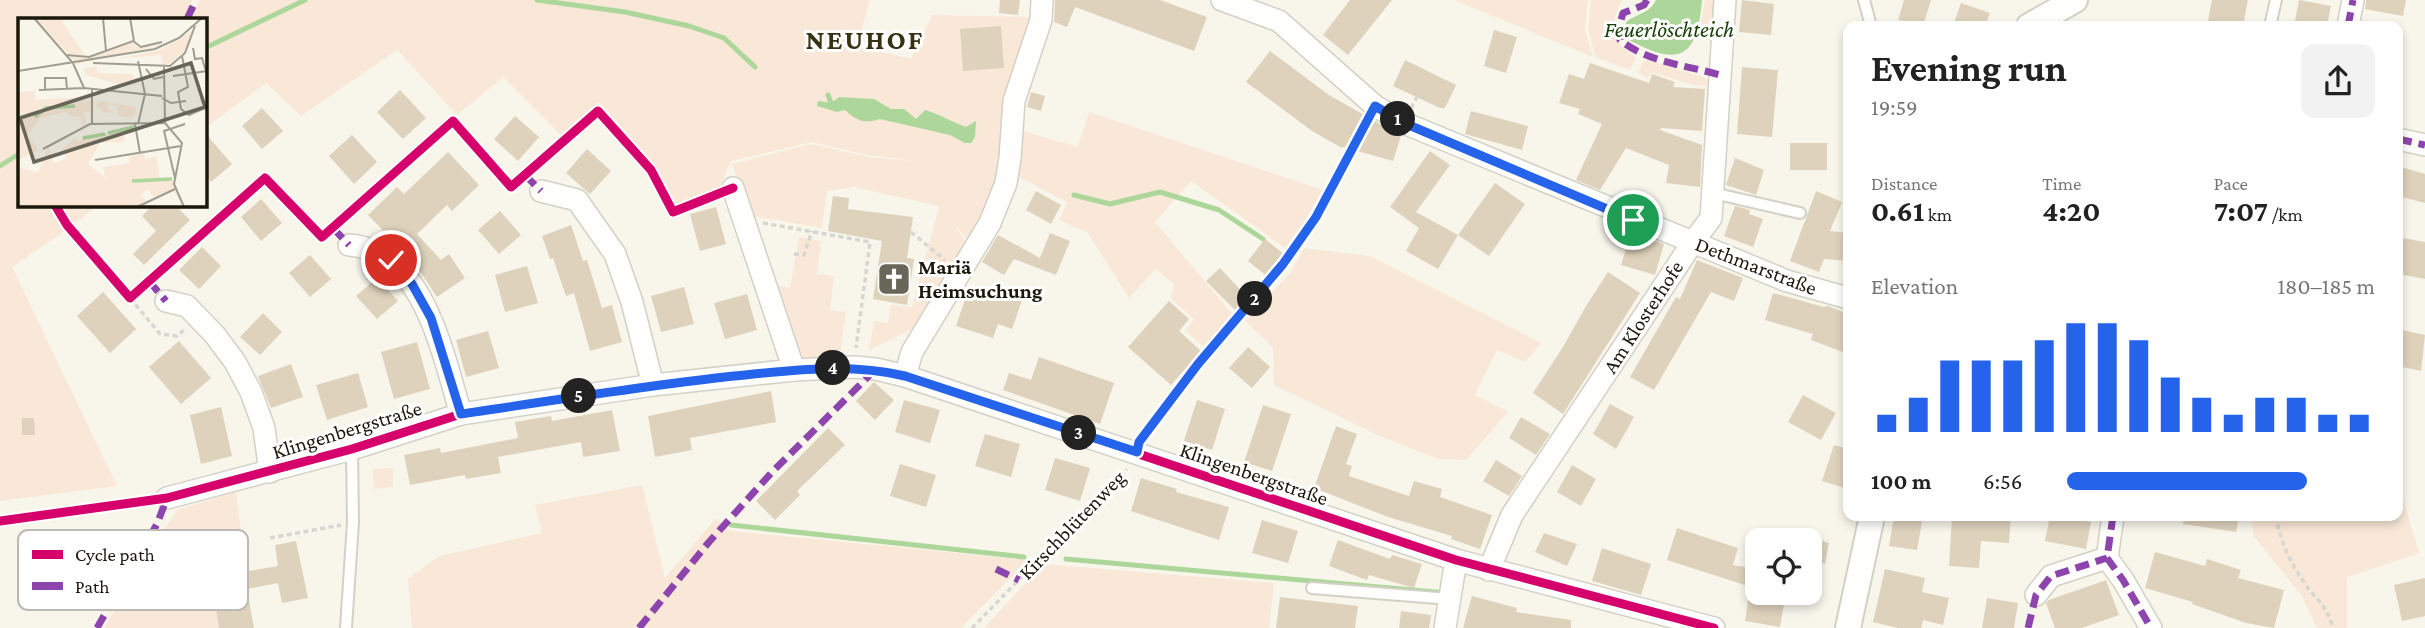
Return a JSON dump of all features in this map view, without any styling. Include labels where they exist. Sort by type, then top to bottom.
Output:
[{"type":"street","points":[[905,376],[912,352],[990,223],[1006,183],[1014,101],[1041,20],[1042,0]]},
{"type":"street","name":"Dethmarstraße","points":[[1222,0],[1279,21],[1375,106],[1417,128],[1633,220],[1787,281],[1843,297]]},
{"type":"street","name":"Am Klosterhofe","points":[[1489,570],[1512,515],[1711,218],[1725,0]]},
{"type":"street","points":[[2032,21],[2042,0]]},
{"type":"street","points":[[2038,21],[2075,0]]},
{"type":"street","points":[[2349,21],[2353,0]]},
{"type":"street","points":[[2403,140],[2425,145]]},
{"type":"street","points":[[733,188],[794,370]]},
{"type":"street","points":[[541,191],[577,200],[615,254],[632,302],[653,385]]},
{"type":"street","points":[[349,245],[361,246],[391,260],[412,284],[431,318],[461,414]]},
{"type":"street","name":"Klingenbergstraße","points":[[166,301],[187,306],[215,335],[235,362],[251,392],[264,428],[270,472]]},
{"type":"street","name":"Klingenbergstraße","points":[[167,498],[352,449],[461,414],[653,385],[794,370],[855,367],[905,376],[1456,560],[1714,628]]},
{"type":"street","points":[[1849,628],[1871,521]]},
{"type":"street","points":[[2112,521],[2107,558],[2151,628]]},
{"type":"street","points":[[2036,595],[2051,576],[2107,558]]},
{"type":"street","points":[[1445,628],[1456,560]]},
{"type":"lane","points":[[1864,0],[1870,21]]},
{"type":"lane","points":[[2271,21],[2276,0]]},
{"type":"lane","points":[[1713,193],[1800,213]]},
{"type":"lane","points":[[346,628],[353,522],[352,449]]},
{"type":"lane","points":[[1312,588],[1450,599]]},
{"type":"path","points":[[743,220],[870,242],[855,367]]},
{"type":"path","points":[[794,254],[804,255],[812,231]]},
{"type":"path","points":[[911,232],[961,271]]},
{"type":"path","points":[[130,298],[160,334],[177,337],[185,329],[215,335]]},
{"type":"path","points":[[2278,521],[2288,556],[2305,584],[2328,609],[2333,628]]},
{"type":"path","points":[[270,538],[353,522]]},
{"type":"shaded area","points":[[0,0],[192,0],[183,18],[18,18],[18,206],[51,206],[66,230],[12,267],[117,486],[0,501]]},
{"type":"shaded area","points":[[200,0],[870,0],[857,46],[911,59],[932,15],[1031,17],[1007,85],[1001,169],[983,217],[968,240],[949,219],[967,243],[913,329],[869,350],[874,321],[888,323],[891,305],[912,307],[939,206],[854,187],[827,191],[822,228],[751,216],[732,164],[811,144],[869,157],[925,162],[867,155],[812,142],[731,161],[719,189],[677,206],[655,165],[599,102],[561,135],[503,77],[457,115],[397,50],[301,116],[266,83],[206,127],[206,18],[191,18]]},
{"type":"shaded area","points":[[1454,0],[1588,0],[1585,30],[1593,57]]},
{"type":"shaded area","points":[[1591,0],[1623,0],[1617,9],[1614,27],[1619,43],[1636,58],[1630,70],[1596,58],[1588,30]]},
{"type":"shaded area","points":[[1705,0],[1717,0],[1714,40],[1698,40]]},
{"type":"shaded area","points":[[1647,60],[1706,78],[1708,86],[1689,84],[1651,72],[1648,78],[1638,73],[1643,62]]},
{"type":"shaded area","points":[[1089,112],[1323,190],[1288,250],[1191,181],[1155,222],[1233,315],[1204,347],[1185,331],[1194,319],[1171,299],[1174,284],[1156,269],[1129,298],[1087,232],[1059,220],[1067,202],[1019,177],[1023,131],[1078,147]]},
{"type":"shaded area","points":[[61,206],[98,206],[72,225]]},
{"type":"shaded area","points":[[799,237],[821,241],[817,274],[834,276],[830,310],[846,312],[840,355],[779,364],[755,281],[790,288]]},
{"type":"shaded area","points":[[1304,248],[1370,256],[1541,343],[1525,362],[1497,350],[1475,395],[1508,412],[1466,460],[1438,459],[1382,437],[1274,385],[1273,347],[1245,321],[1292,271]]},
{"type":"shaded area","points":[[393,468],[393,487],[374,489],[373,469]]},
{"type":"shaded area","points":[[642,485],[665,578],[716,518],[731,531],[1028,560],[961,628],[412,628],[408,579],[439,556],[542,533],[535,505]]},
{"type":"shaded area","points":[[236,492],[241,530],[165,530],[177,510]]},
{"type":"shaded area","points":[[2403,498],[2419,553],[2347,577],[2347,628],[2317,628],[2301,595],[2253,535],[2252,521],[2403,521]]},
{"type":"shaded area","points":[[1043,564],[1274,583],[1269,628],[984,628]]},
{"type":"shaded area","points":[[115,610],[229,612],[217,615],[219,628],[104,628]]},
{"type":"water","name":"Feuerlöschteich","points":[[1656,0],[1702,0],[1695,35],[1690,46],[1682,52],[1672,55],[1660,53],[1627,39],[1626,22],[1647,11]]},
{"type":"water","points":[[839,97],[874,99],[891,109],[904,109],[916,119],[925,110],[966,127],[976,121],[975,137],[971,143],[965,143],[950,135],[880,119],[861,120],[845,110],[837,112],[817,106],[818,101],[831,103]]},
{"type":"building","points":[[1000,0],[1020,0],[1018,15],[999,13]]},
{"type":"building","points":[[1055,0],[1160,0],[1207,17],[1194,51],[1075,7],[1067,27],[1054,22]]},
{"type":"building","points":[[1350,0],[1392,0],[1348,55],[1323,35]]},
{"type":"building","points":[[1742,0],[1774,4],[1771,35],[1739,32]]},
{"type":"building","points":[[1904,0],[1931,0],[1925,21],[1898,20]]},
{"type":"building","points":[[2212,0],[2248,0],[2244,21],[2208,21]]},
{"type":"building","points":[[2299,0],[2331,6],[2328,21],[2295,21]]},
{"type":"building","points":[[2366,0],[2406,0],[2403,16],[2365,9]]},
{"type":"building","points":[[1961,3],[1990,13],[1987,21],[1955,21]]},
{"type":"building","points":[[1001,26],[1004,68],[963,71],[960,29]]},
{"type":"building","points":[[1494,30],[1517,37],[1506,73],[1484,66]]},
{"type":"building","points":[[1270,51],[1329,95],[1401,136],[1393,161],[1342,148],[1312,131],[1246,82]]},
{"type":"building","points":[[1405,60],[1456,85],[1445,108],[1393,86]]},
{"type":"building","points":[[1590,63],[1649,83],[1652,74],[1675,82],[1673,87],[1705,89],[1702,131],[1660,130],[1702,145],[1700,187],[1666,183],[1669,165],[1626,148],[1600,190],[1576,180],[1602,124],[1578,114],[1580,109],[1559,103],[1569,74],[1584,79]]},
{"type":"building","points":[[1742,67],[1778,70],[1772,137],[1737,134]]},
{"type":"building","points":[[400,90],[426,118],[403,139],[377,112]]},
{"type":"building","points":[[1031,92],[1045,96],[1041,111],[1027,107]]},
{"type":"building","points":[[262,108],[283,131],[262,149],[242,126]]},
{"type":"building","points":[[1471,111],[1528,126],[1522,150],[1465,134]]},
{"type":"building","points":[[515,116],[539,137],[518,161],[494,139]]},
{"type":"building","points":[[206,134],[232,164],[211,182],[206,175]]},
{"type":"building","points":[[352,135],[377,162],[354,184],[329,156]]},
{"type":"building","points":[[1790,143],[1827,143],[1827,170],[1790,170]]},
{"type":"building","points":[[587,149],[611,171],[590,194],[566,173]]},
{"type":"building","points":[[1430,151],[1450,165],[1416,212],[1458,235],[1438,269],[1406,251],[1419,228],[1390,207]]},
{"type":"building","points":[[448,152],[479,185],[452,211],[447,205],[417,234],[441,260],[449,254],[465,278],[437,297],[415,264],[368,215],[397,187],[404,194]]},
{"type":"building","points":[[1735,158],[1764,170],[1756,195],[1726,185]]},
{"type":"building","points":[[2403,167],[2425,174],[2425,203],[2403,197]]},
{"type":"building","points":[[1495,183],[1525,204],[1489,256],[1458,235]]},
{"type":"building","points":[[1036,191],[1061,205],[1051,224],[1026,210]]},
{"type":"building","points":[[1816,191],[1842,202],[1830,231],[1843,232],[1843,261],[1824,259],[1819,272],[1790,261]]},
{"type":"building","points":[[833,196],[849,198],[848,209],[913,217],[907,258],[914,259],[907,305],[873,299],[882,241],[828,231]]},
{"type":"building","points":[[261,199],[282,223],[261,241],[241,217]]},
{"type":"building","points":[[152,206],[176,206],[190,220],[144,265],[133,254],[156,231],[142,216]]},
{"type":"building","points":[[1735,206],[1750,210],[1749,214],[1763,219],[1753,247],[1724,236]]},
{"type":"building","points":[[716,207],[726,244],[700,251],[690,214]]},
{"type":"building","points":[[500,211],[521,235],[499,254],[478,230]]},
{"type":"building","points":[[571,225],[583,261],[587,260],[602,308],[612,305],[622,342],[590,351],[574,293],[566,296],[542,236]]},
{"type":"building","points":[[1050,233],[1070,241],[1056,275],[1014,259],[1004,275],[982,262],[998,235],[1040,258]]},
{"type":"building","points":[[1631,233],[1664,244],[1655,275],[1621,265]]},
{"type":"building","points":[[2403,238],[2425,242],[2425,279],[2403,275]]},
{"type":"building","points":[[1265,239],[1285,255],[1268,277],[1248,261]]},
{"type":"building","points":[[202,247],[221,266],[199,289],[179,270]]},
{"type":"building","points":[[310,255],[331,279],[310,297],[289,273]]},
{"type":"building","points":[[1697,260],[1743,278],[1734,301],[1711,292],[1654,390],[1630,377],[1676,297],[1680,299]]},
{"type":"building","points":[[527,266],[538,303],[505,312],[495,275]]},
{"type":"building","points":[[1220,268],[1248,298],[1235,310],[1206,281]]},
{"type":"building","points":[[1608,272],[1640,293],[1563,414],[1533,393]]},
{"type":"building","points":[[377,278],[398,301],[377,319],[356,296]]},
{"type":"building","points":[[684,287],[694,324],[661,332],[651,296]]},
{"type":"building","points":[[990,289],[1022,300],[1012,329],[998,324],[993,338],[956,326],[967,294],[986,301]]},
{"type":"building","points":[[103,292],[136,329],[110,353],[77,316]]},
{"type":"building","points":[[1773,293],[1843,312],[1843,352],[1811,340],[1813,334],[1765,320]]},
{"type":"building","points":[[747,294],[757,330],[725,339],[714,303]]},
{"type":"building","points":[[1169,301],[1189,319],[1179,331],[1201,351],[1171,385],[1128,347]]},
{"type":"building","points":[[263,313],[282,332],[260,355],[240,337]]},
{"type":"building","points":[[2403,330],[2425,335],[2421,371],[2403,367]]},
{"type":"building","points":[[488,331],[499,368],[466,377],[456,340]]},
{"type":"building","points":[[179,341],[211,378],[181,404],[149,367]]},
{"type":"building","points":[[417,342],[430,389],[394,399],[381,352]]},
{"type":"building","points":[[1248,347],[1270,367],[1252,388],[1229,368]]},
{"type":"building","points":[[1039,357],[1114,383],[1100,424],[1003,390],[1009,373],[1031,380]]},
{"type":"building","points":[[291,364],[303,397],[271,408],[258,376]]},
{"type":"building","points":[[358,373],[368,407],[327,420],[316,385]]},
{"type":"building","points":[[874,382],[894,400],[875,420],[856,401]]},
{"type":"building","points":[[771,391],[776,422],[690,438],[692,450],[655,457],[648,416]]},
{"type":"building","points":[[1803,395],[1836,413],[1821,440],[1788,422]]},
{"type":"building","points":[[904,400],[940,410],[930,443],[895,432]]},
{"type":"building","points":[[1197,400],[1225,409],[1212,450],[1184,441]]},
{"type":"building","points":[[1610,404],[1634,417],[1616,449],[1593,434]]},
{"type":"building","points":[[1263,405],[1291,414],[1272,471],[1244,462]]},
{"type":"building","points":[[221,407],[232,456],[201,464],[190,415]]},
{"type":"building","points":[[612,410],[620,451],[583,457],[581,442],[498,457],[501,473],[466,479],[465,475],[410,485],[404,455],[440,448],[441,453],[518,438],[515,422],[551,416],[552,421]]},
{"type":"building","points":[[1521,417],[1550,434],[1536,455],[1509,438]]},
{"type":"building","points":[[22,418],[34,418],[35,435],[22,435]]},
{"type":"building","points":[[1336,426],[1357,434],[1346,464],[1352,466],[1349,476],[1409,496],[1414,481],[1442,489],[1440,497],[1492,515],[1480,549],[1451,539],[1452,536],[1388,517],[1314,488]]},
{"type":"building","points":[[828,428],[845,445],[797,491],[800,495],[775,520],[756,501]]},
{"type":"building","points":[[985,434],[1020,444],[1011,477],[975,466]]},
{"type":"building","points":[[1834,445],[1843,448],[1843,487],[1822,481]]},
{"type":"building","points":[[1055,458],[1090,468],[1080,501],[1045,490]]},
{"type":"building","points":[[1496,460],[1522,476],[1509,496],[1483,481]]},
{"type":"building","points":[[900,464],[936,475],[926,507],[890,496]]},
{"type":"building","points":[[1572,465],[1596,479],[1581,506],[1557,492]]},
{"type":"building","points":[[1141,478],[1177,489],[1176,492],[1229,507],[1219,540],[1131,511]]},
{"type":"building","points":[[1262,520],[1298,531],[1288,563],[1252,553]]},
{"type":"building","points":[[1893,521],[1922,521],[1917,550],[1889,546]]},
{"type":"building","points":[[1952,521],[2011,521],[2009,543],[1981,541],[1979,568],[1949,566]]},
{"type":"building","points":[[2049,521],[2091,522],[2086,549],[2045,541]]},
{"type":"building","points":[[2183,521],[2238,521],[2236,532],[2183,524]]},
{"type":"building","points":[[1677,528],[1738,548],[1733,565],[1745,567],[1745,585],[1667,560]]},
{"type":"building","points":[[1544,533],[1577,544],[1567,566],[1535,552]]},
{"type":"building","points":[[1338,540],[1390,559],[1392,555],[1422,564],[1414,588],[1369,575],[1367,580],[1329,566]]},
{"type":"building","points":[[296,541],[308,598],[282,603],[278,583],[248,589],[248,571],[278,566],[275,545]]},
{"type":"building","points":[[1822,541],[1829,543],[1825,564],[1822,563]]},
{"type":"building","points":[[1602,548],[1651,564],[1641,595],[1592,581]]},
{"type":"building","points":[[2155,552],[2205,566],[2207,559],[2241,570],[2238,578],[2284,590],[2274,628],[2246,623],[2192,604],[2193,602],[2145,588]]},
{"type":"building","points":[[1885,569],[1925,578],[1922,592],[1949,598],[1943,625],[1923,620],[1921,628],[1898,628],[1873,622]]},
{"type":"building","points":[[2425,578],[2425,616],[2402,621],[2394,585]]},
{"type":"building","points":[[2106,580],[2119,615],[2082,628],[2055,628],[2046,603],[2049,600]]},
{"type":"building","points":[[248,595],[254,628],[219,628],[216,610],[248,610]]},
{"type":"building","points":[[1472,596],[1517,608],[1516,612],[1571,620],[1571,628],[1463,628]]},
{"type":"building","points":[[1280,597],[1358,606],[1355,628],[1276,628]]},
{"type":"building","points":[[1987,598],[2018,603],[2014,628],[1982,628]]},
{"type":"building","points":[[1747,605],[1784,605],[1780,627],[1745,621]]},
{"type":"building","points":[[1401,611],[1431,615],[1429,628],[1399,628]]},
{"type":"waterway","points":[[206,48],[305,0]]},
{"type":"waterway","points":[[537,0],[625,12],[689,26],[724,38],[755,67]]},
{"type":"waterway","points":[[828,95],[831,103]]},
{"type":"waterway","points":[[0,166],[18,155]]},
{"type":"waterway","points":[[1074,195],[1110,204],[1160,192],[1219,210],[1263,239]]},
{"type":"waterway","points":[[731,525],[1024,557]]},
{"type":"waterway","points":[[1066,559],[1446,593]]},
{"type":"marked path","points":[[187,18],[196,0]]},
{"type":"marked path","points":[[1647,0],[1644,5],[1623,13],[1619,27],[1620,40],[1655,59],[1720,75]]},
{"type":"marked path","points":[[2349,21],[2353,0]]},
{"type":"marked path","points":[[2403,140],[2425,145]]},
{"type":"marked path","points":[[525,175],[541,191]]},
{"type":"marked path","points":[[333,228],[349,245]]},
{"type":"marked path","points":[[149,281],[166,301]]},
{"type":"marked path","points":[[639,628],[709,542],[773,471],[876,369]]},
{"type":"marked path","points":[[154,530],[165,498]]},
{"type":"marked path","points":[[2112,521],[2107,558],[2151,628]]},
{"type":"marked path","points":[[2028,628],[2036,595],[2051,576],[2107,558]]},
{"type":"marked path","points":[[996,569],[1019,580]]},
{"type":"marked path","points":[[97,628],[107,610]]},
{"type":"cycle path","points":[[56,206],[67,225],[130,298],[265,178],[322,237],[453,121],[511,187],[598,111],[651,170],[673,212],[733,188]]},
{"type":"cycle path","points":[[0,521],[167,498],[352,449],[461,414],[653,385],[794,370],[855,367],[905,376],[1456,560],[1714,628]]},
{"type":"place","name":"Mariä Heimsuchung","points":[[894,279]]},
{"type":"district","name":"NEUHOF","points":[[865,39]]},
{"type":"route","points":[[391,260],[412,284],[431,318],[461,414],[653,385],[794,370],[855,367],[905,376],[1137,452],[1139,442],[1198,364],[1283,264],[1316,217],[1375,106],[1404,123],[1633,220]]}]
